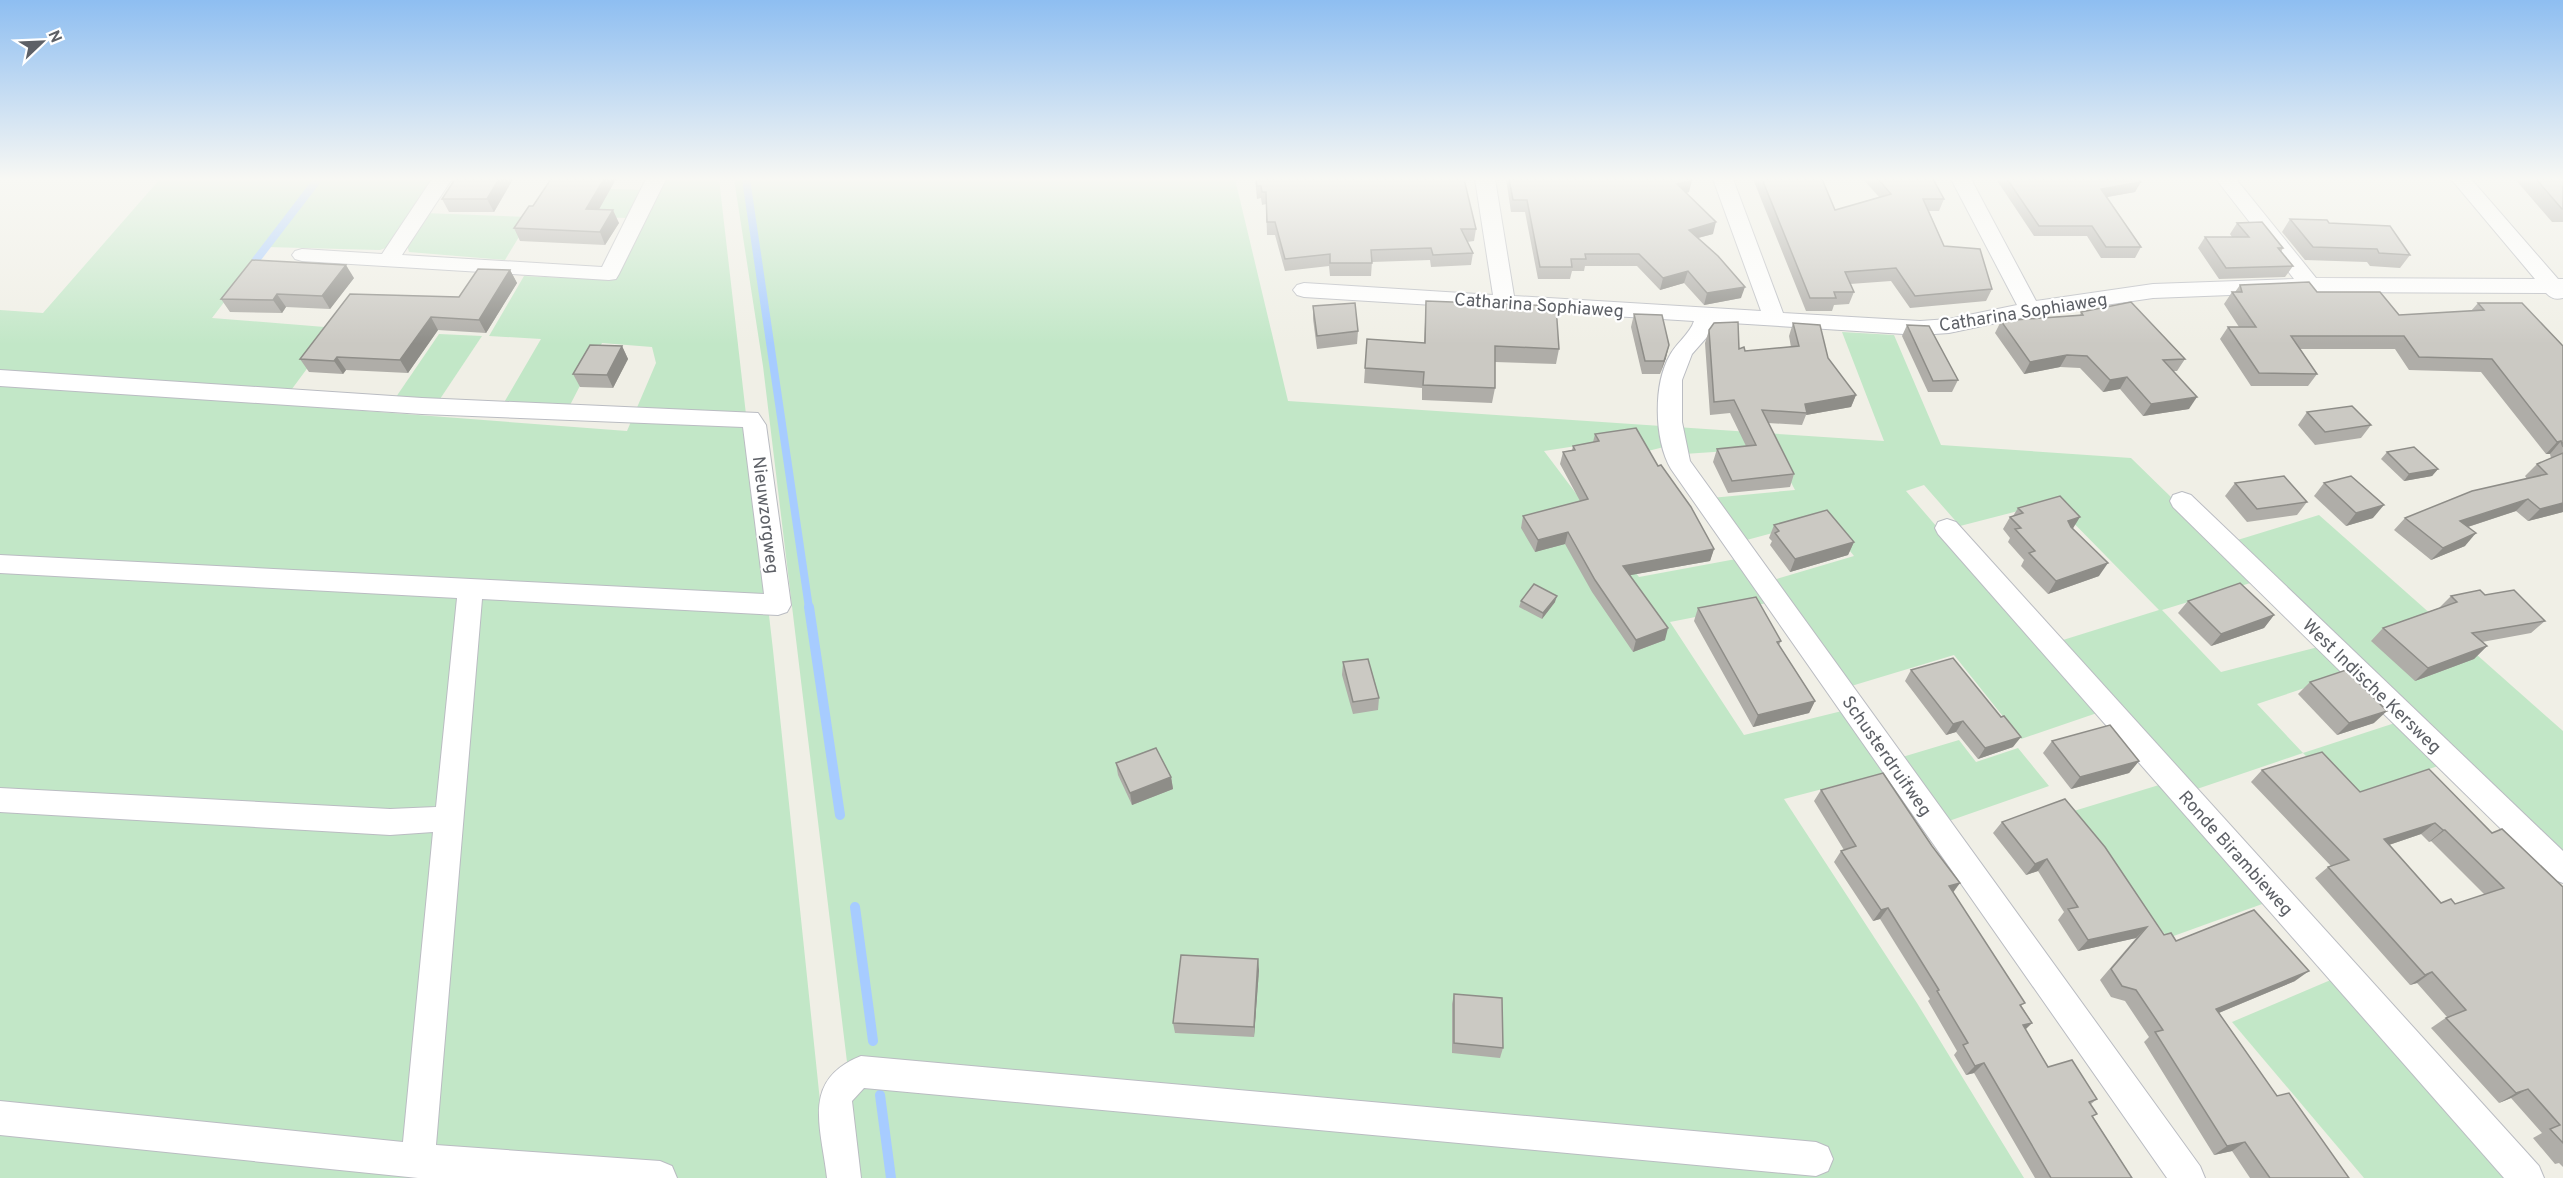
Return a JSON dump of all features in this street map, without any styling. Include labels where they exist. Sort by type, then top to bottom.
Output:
[{"type":"street","points":[[388,259],[405,234]]},
{"type":"street","points":[[302,255],[609,274],[629,234]]},
{"type":"street","points":[[1494,234],[1505,303]]},
{"type":"street","points":[[1743,234],[1775,321]]},
{"type":"street","points":[[1990,234],[2030,309]]},
{"type":"street","points":[[2270,234],[2310,285]]},
{"type":"street","points":[[2510,234],[2559,290]]},
{"type":"street","name":"Catharina Sophiaweg","points":[[1304,290],[1775,321],[1920,328],[1949,326],[2030,309],[2153,291],[2310,285],[2559,290]]},
{"type":"street","name":"Schusterdruifweg","points":[[1706,316],[1703,330],[1681,354],[1670,389],[1670,430],[1678,463],[2188,1178]]},
{"type":"street","name":"Nieuwzorgweg","points":[[0,378],[422,406],[738,417],[750,419],[754,425],[778,605],[470,591]]},
{"type":"street","name":"West Indische Kersweg","points":[[2182,501],[2563,870]]},
{"type":"street","name":"Ronde Birambieweg","points":[[1947,528],[2527,1178]]},
{"type":"street","points":[[0,564],[470,591],[447,819],[418,1161]]},
{"type":"street","points":[[0,800],[390,822],[447,819]]},
{"type":"street","points":[[844,1178],[835,1098],[846,1081],[861,1072],[1816,1159]]},
{"type":"street","points":[[0,1118],[418,1161],[660,1178]]},
{"type":"green space","points":[[112,234],[399,234],[391,246],[380,250],[266,247],[212,318],[337,328],[289,393],[0,372],[0,310],[43,313]]},
{"type":"green space","points":[[413,234],[521,234],[505,260],[409,252],[407,245]]},
{"type":"green space","points":[[632,234],[725,234],[773,650],[828,1178],[0,1178],[0,383],[627,431],[656,363],[652,347],[602,343],[568,409],[502,406],[541,339],[489,336],[524,276],[611,280]]},
{"type":"green space","points":[[743,234],[1248,234],[1288,401],[1884,441],[1842,332],[1894,335],[1941,445],[2131,458],[2257,581],[2162,610],[2221,672],[2322,646],[2350,673],[2257,704],[2303,753],[2194,790],[2063,640],[2159,610],[2053,502],[1960,526],[1924,485],[1906,491],[2097,713],[2021,739],[1954,655],[1848,687],[1770,581],[1854,556],[1824,519],[1743,541],[1711,498],[1795,490],[1773,448],[1684,454],[1676,444],[1648,451],[1634,437],[1544,451],[1639,577],[1736,559],[1767,603],[1670,622],[1744,735],[1842,711],[1884,773],[1784,799],[1917,1003],[2024,1178],[861,1178],[763,366]]},
{"type":"green space","points":[[439,334],[482,336],[438,402],[394,400]]},
{"type":"green space","points":[[2319,515],[2563,731],[2563,860],[2231,542]]},
{"type":"green space","points":[[2401,721],[2444,764],[2345,797],[2303,753]]},
{"type":"green space","points":[[1959,740],[1976,762],[2018,748],[2049,786],[1946,822],[1899,758]]},
{"type":"green space","points":[[2159,785],[2265,903],[2168,938],[2064,814]]},
{"type":"green space","points":[[2333,979],[2512,1178],[2364,1178],[2232,1022]]},
{"type":"building","points":[[1278,234],[1463,234],[1473,253],[1433,255],[1431,248],[1371,250],[1372,263],[1330,263],[1330,254],[1285,259]]},
{"type":"building","points":[[1534,234],[1693,234],[1718,256],[1745,287],[1707,293],[1688,271],[1663,278],[1639,254],[1585,254],[1586,259],[1571,259],[1572,267],[1540,267]]},
{"type":"building","points":[[1784,234],[1939,234],[1944,246],[1980,249],[1992,289],[1915,296],[1896,268],[1845,272],[1854,292],[1834,292],[1836,298],[1810,298]]},
{"type":"building","points":[[2097,234],[2132,234],[2141,247],[2106,247]]},
{"type":"building","points":[[2246,234],[2272,234],[2283,248],[2278,248],[2293,266],[2226,268],[2205,237],[2249,237]]},
{"type":"building","points":[[2302,234],[2395,234],[2410,255],[2379,253],[2377,249],[2313,247]]},
{"type":"building","points":[[252,260],[346,265],[322,296],[277,294],[273,300],[221,299]]},
{"type":"building","points":[[478,269],[510,270],[479,320],[431,317],[400,360],[337,357],[334,361],[300,359],[350,294],[459,297]]},
{"type":"building","points":[[2309,282],[2317,292],[2380,292],[2399,315],[2484,310],[2478,303],[2522,303],[2563,346],[2563,447],[2561,441],[2557,442],[2492,359],[2419,357],[2404,336],[2291,336],[2317,374],[2259,373],[2228,327],[2256,327],[2232,292],[2242,292],[2240,285]]},
{"type":"building","points":[[1426,301],[1556,306],[1559,349],[1495,346],[1495,388],[1423,385],[1424,372],[1365,368],[1367,339],[1425,343]]},
{"type":"building","points":[[2131,302],[2185,359],[2163,360],[2197,397],[2151,404],[2127,377],[2110,380],[2087,356],[2067,355],[2030,362],[2001,321],[2083,315],[2081,312]]},
{"type":"building","points":[[1355,303],[1358,331],[1317,336],[1313,306]]},
{"type":"building","points":[[1634,314],[1662,315],[1669,345],[1664,361],[1645,361]]},
{"type":"building","points":[[1738,322],[1739,349],[1744,347],[1745,351],[1799,346],[1793,323],[1820,325],[1828,358],[1856,395],[1805,404],[1807,413],[1762,410],[1794,474],[1732,481],[1717,449],[1756,445],[1734,400],[1714,402],[1709,330],[1714,323]]},
{"type":"building","points":[[1907,325],[1929,326],[1958,380],[1933,381]]},
{"type":"building","points":[[590,345],[622,346],[607,375],[573,374]]},
{"type":"building","points":[[2352,406],[2371,425],[2325,432],[2307,412]]},
{"type":"building","points":[[1636,428],[1658,466],[1661,465],[1691,507],[1714,549],[1623,566],[1668,628],[1636,640],[1595,580],[1568,532],[1538,540],[1523,516],[1588,499],[1563,452],[1575,450],[1573,446],[1599,441],[1595,434]]},
{"type":"building","points":[[2414,447],[2438,469],[2409,474],[2387,452]]},
{"type":"building","points":[[2563,453],[2563,503],[2540,509],[2528,499],[2460,521],[2476,533],[2443,548],[2405,518],[2472,491],[2547,474],[2537,464]]},
{"type":"building","points":[[2284,476],[2307,502],[2257,509],[2235,483]]},
{"type":"building","points":[[2351,476],[2384,505],[2356,513],[2324,483]]},
{"type":"building","points":[[2060,496],[2080,517],[2068,521],[2071,527],[2108,563],[2056,581],[2029,553],[2035,551],[2015,529],[2021,528],[2010,517],[2023,513],[2018,508]]},
{"type":"building","points":[[1827,510],[1854,542],[1795,559],[1775,533],[1779,531],[1774,525]]},
{"type":"building","points":[[2240,583],[2274,615],[2221,634],[2188,601]]},
{"type":"building","points":[[1534,584],[1557,596],[1543,613],[1521,601]]},
{"type":"building","points":[[2480,590],[2485,595],[2514,590],[2545,621],[2472,633],[2487,646],[2428,668],[2383,628],[2457,602],[2451,596]]},
{"type":"building","points":[[1756,597],[1781,641],[1777,642],[1815,701],[1758,715],[1698,608]]},
{"type":"building","points":[[1953,658],[2001,717],[2004,716],[2021,737],[1985,748],[1963,721],[1953,724],[1911,670]]},
{"type":"building","points":[[1368,659],[1379,698],[1353,702],[1343,662]]},
{"type":"building","points":[[2346,670],[2387,711],[2349,723],[2310,682]]},
{"type":"building","points":[[2110,725],[2139,761],[2080,777],[2052,741]]},
{"type":"building","points":[[1156,748],[1171,777],[1130,793],[1116,763]]},
{"type":"building","points":[[2322,752],[2360,792],[2429,769],[2492,833],[2502,829],[2563,887],[2563,1143],[2550,1129],[2560,1125],[2528,1089],[2516,1093],[2446,1018],[2466,1010],[2432,972],[2425,975],[2328,867],[2349,860],[2262,770]],"holes":[[[2435,823],[2445,830],[2504,888],[2455,904],[2451,899],[2441,903],[2384,839]]]},
{"type":"building","points":[[1883,773],[1960,883],[1949,886],[2025,1003],[2020,1005],[2032,1023],[2023,1025],[2048,1067],[2072,1060],[2097,1099],[2089,1102],[2097,1114],[2092,1116],[2132,1178],[2051,1178],[1984,1063],[1975,1066],[1963,1045],[1968,1043],[1937,991],[1939,990],[1888,908],[1881,910],[1841,851],[1856,846],[1821,790]]},
{"type":"building","points":[[2065,799],[2105,847],[2164,935],[2171,933],[2176,941],[2254,910],[2309,971],[2216,1009],[2277,1096],[2289,1093],[2349,1178],[2270,1178],[2245,1142],[2227,1146],[2155,1032],[2163,1030],[2136,990],[2122,986],[2111,969],[2147,927],[2088,940],[2068,909],[2078,907],[2047,859],[2035,864],[2002,822]]},
{"type":"building","points":[[1181,955],[1258,959],[1254,1027],[1173,1023]]},
{"type":"building","points":[[1454,994],[1502,998],[1503,1048],[1454,1043]]},
{"type":"waterway","points":[[256,260],[276,234]]},
{"type":"waterway","points":[[754,234],[809,608]]},
{"type":"waterway","points":[[809,607],[840,815]]},
{"type":"waterway","points":[[855,907],[873,1041]]},
{"type":"waterway","points":[[880,1095],[891,1178]]}]
